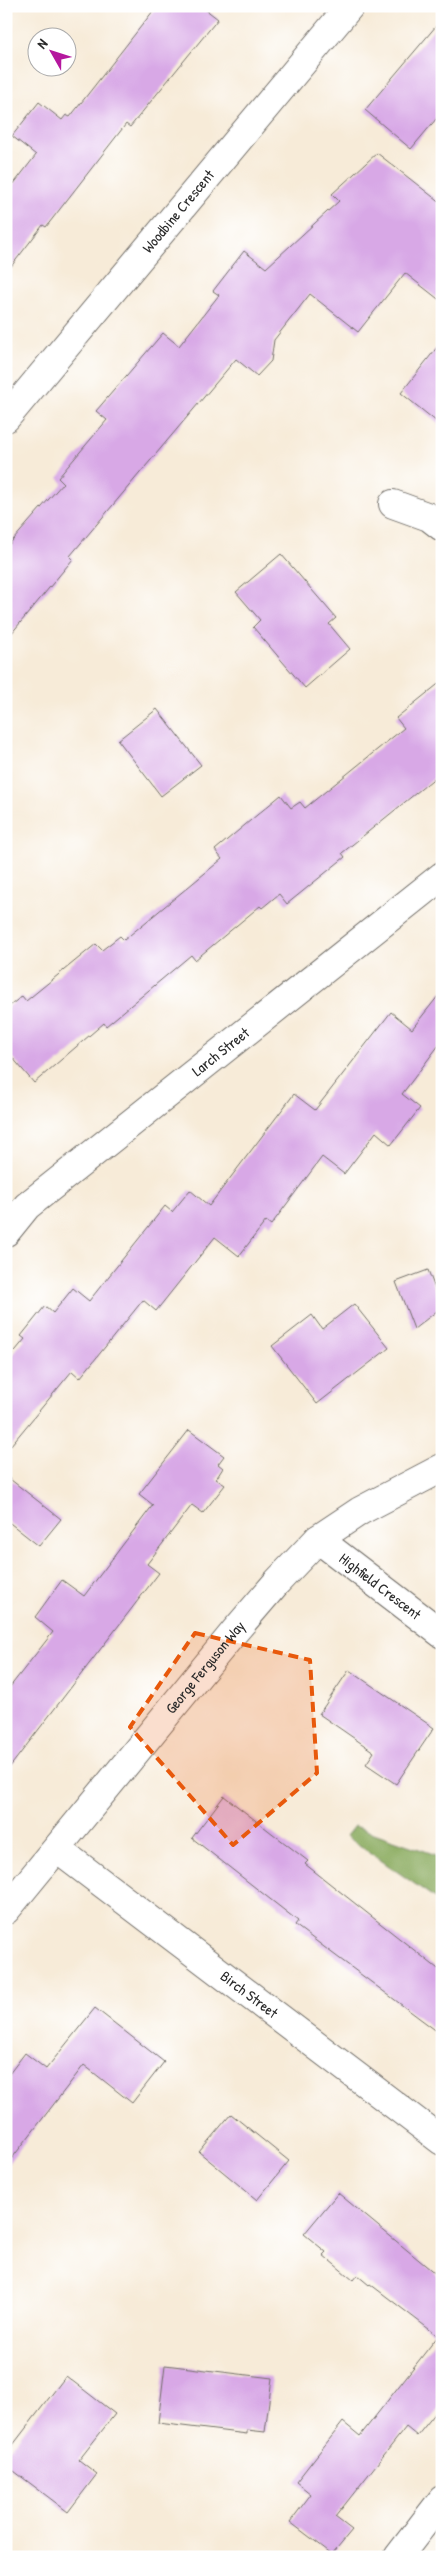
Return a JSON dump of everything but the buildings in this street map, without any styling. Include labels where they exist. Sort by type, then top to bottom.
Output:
[{"type":"street","name":"Woodbine Crescent","points":[[6,418],[350,6]]},
{"type":"street","points":[[392,504],[429,517],[442,527]]},
{"type":"street","name":"Larch Street","points":[[6,1232],[27,1206],[442,876]]},
{"type":"street","name":"George Ferguson Way","points":[[6,1910],[235,1631],[277,1582],[318,1539],[360,1512],[442,1468]]},
{"type":"street","name":"Highfield Crescent","points":[[318,1539],[442,1634]]},
{"type":"street","name":"Birch Street","points":[[57,1849],[442,2141]]},
{"type":"street","points":[[398,2557],[442,2500]]},
{"type":"highlighted area","points":[[195,1633],[310,1660],[317,1773],[233,1845],[130,1727]]},
{"type":"green space","points":[[354,1826],[442,1857],[442,1903],[346,1836]]}]
